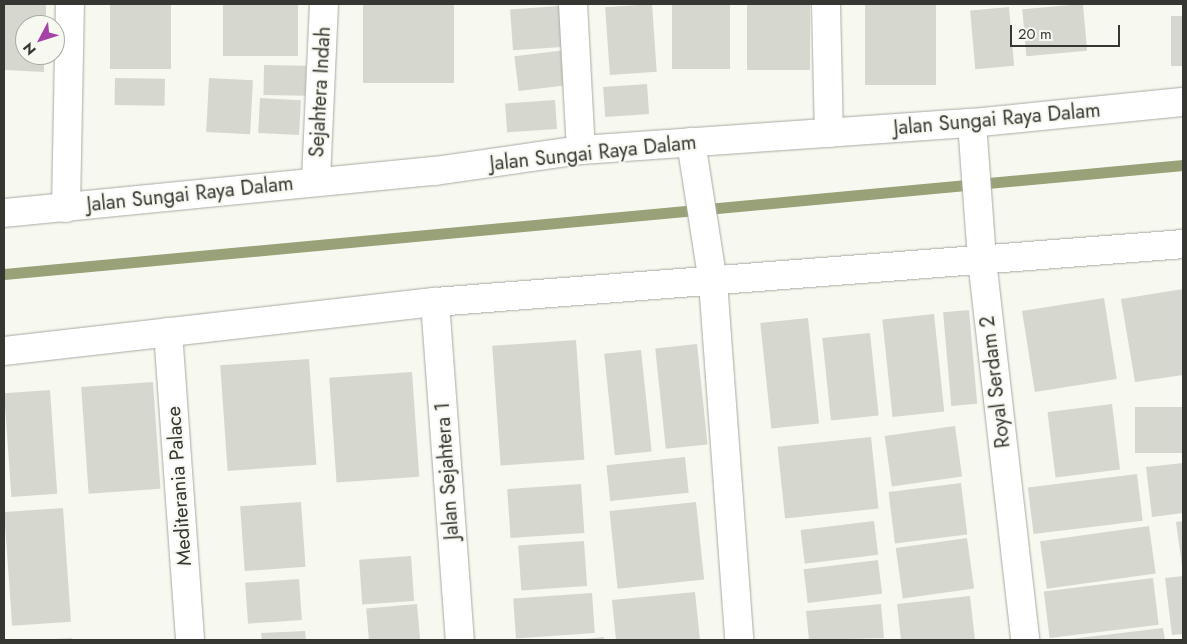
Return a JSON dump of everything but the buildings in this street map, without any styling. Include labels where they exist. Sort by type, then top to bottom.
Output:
[{"type":"street","points":[[66,208],[70,4]]},
{"type":"street","name":"Sejahtera Indah","points":[[316,180],[324,4]]},
{"type":"street","points":[[574,4],[581,150]]},
{"type":"street","points":[[826,4],[829,132]]},
{"type":"street","name":"Jalan Sungai Raya Dalam","points":[[4,213],[66,208],[316,180],[435,171],[581,150],[694,154],[829,132],[972,123],[1183,102]]},
{"type":"street","name":"Royal Serdam 2","points":[[972,123],[980,204],[982,260],[1025,640]]},
{"type":"street","points":[[694,154],[713,282],[739,640]]},
{"type":"street","points":[[4,351],[435,302],[713,282],[1183,244]]},
{"type":"street","name":"Jalan Sejahtera 1","points":[[435,302],[460,640]]},
{"type":"street","name":"Mediterania Palace","points":[[168,332],[190,640]]},
{"type":"waterway","points":[[4,274],[1183,165]]}]
